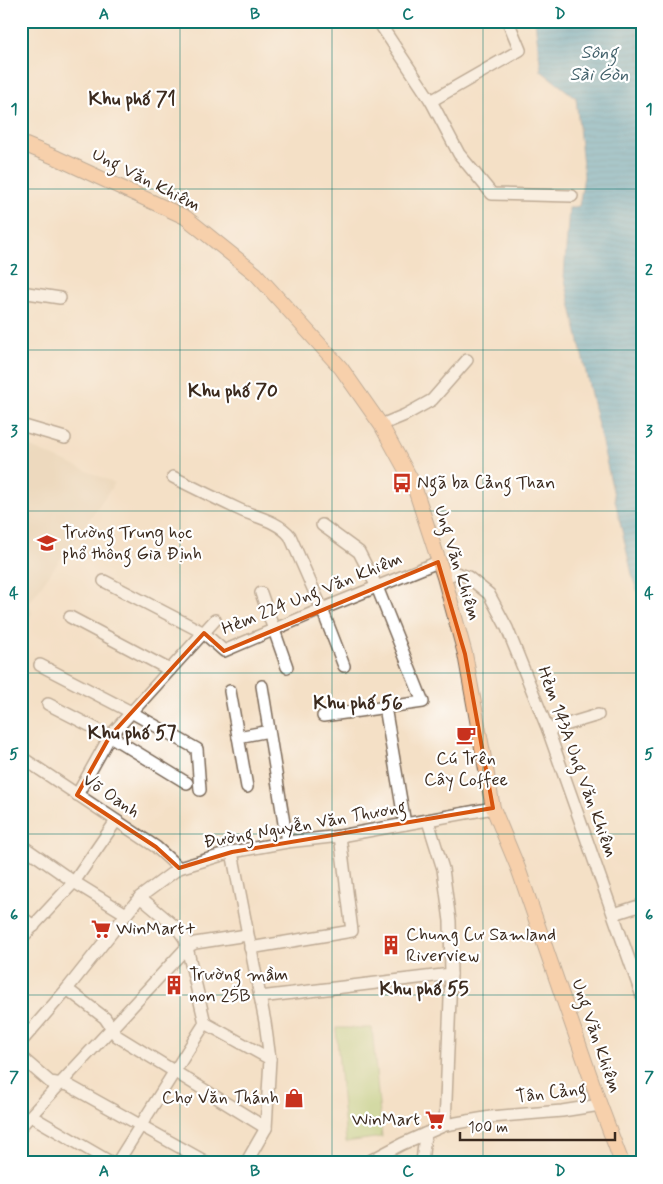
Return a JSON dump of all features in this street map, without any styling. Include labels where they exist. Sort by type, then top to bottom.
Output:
[{"type":"main road","name":"Ung Văn Khiêm","points":[[21,143],[184,217],[256,274],[341,368],[381,425],[413,483],[444,577],[465,654],[494,808],[518,868],[622,1163]]},
{"type":"street","points":[[378,21],[430,101],[459,154],[492,194],[572,196]]},
{"type":"street","points":[[430,101],[520,50],[508,21]]},
{"type":"street","points":[[21,292],[60,298]]},
{"type":"street","points":[[381,425],[405,415],[432,400],[468,360]]},
{"type":"street","points":[[21,425],[65,438]]},
{"type":"street","points":[[173,477],[237,509],[284,529],[290,536],[322,609],[344,666]]},
{"type":"street","points":[[322,525],[359,552],[377,587],[423,702],[323,716]]},
{"type":"street","name":"Hẻm 224 Ung Văn Khiêm","points":[[204,633],[224,651],[438,562]]},
{"type":"street","name":"Hẻm 143A Ung Văn Khiêm","points":[[444,577],[456,573],[468,577],[489,594],[507,628],[548,730],[641,991]]},
{"type":"street","points":[[104,581],[204,633]]},
{"type":"street","points":[[261,593],[287,667]]},
{"type":"street","points":[[70,617],[170,670]]},
{"type":"street","points":[[78,795],[110,736],[215,620]]},
{"type":"street","points":[[40,665],[132,712],[197,749],[200,790]]},
{"type":"street","points":[[262,686],[287,842]]},
{"type":"street","points":[[230,691],[247,787]]},
{"type":"street","points":[[48,704],[110,736],[187,782]]},
{"type":"street","points":[[385,707],[405,824]]},
{"type":"street","points":[[548,730],[598,715]]},
{"type":"street","points":[[238,737],[269,731]]},
{"type":"street","name":"Võ Oanh","points":[[21,757],[156,847],[179,868]]},
{"type":"street","name":"Đường Nguyễn Văn Thương","points":[[21,1042],[67,989],[140,897],[179,868],[232,852],[287,842],[340,836],[494,808]]},
{"type":"street","points":[[21,938],[74,882],[116,821]]},
{"type":"street","points":[[428,821],[443,869],[450,921],[451,974],[445,1125]]},
{"type":"street","points":[[250,948],[352,931],[340,836]]},
{"type":"street","points":[[21,845],[74,882],[126,914]]},
{"type":"street","points":[[232,852],[270,1059],[266,1128],[246,1163]]},
{"type":"street","points":[[117,1163],[205,1023],[185,939],[178,929],[140,897]]},
{"type":"street","points":[[614,914],[642,905]]},
{"type":"street","points":[[21,917],[34,926]]},
{"type":"street","points":[[21,1126],[188,947],[195,943],[248,935]]},
{"type":"street","points":[[260,997],[451,974]]},
{"type":"street","points":[[67,989],[105,1018],[117,1036],[266,1128]]},
{"type":"street","points":[[205,1023],[270,1059]]},
{"type":"street","points":[[21,1057],[50,1082],[68,1085],[208,1163]]},
{"type":"street","name":"Tân Cảng","points":[[366,1163],[402,1144],[445,1125],[491,1117],[562,1111],[600,1104]]},
{"type":"street","points":[[31,1116],[112,1163]]},
{"type":"street","points":[[422,1163],[425,1134]]},
{"type":"highlighted area","points":[[438,562],[465,654],[493,808],[232,852],[179,868],[156,847],[77,795],[110,736],[204,633],[224,651]]},
{"type":"shaded area","name":"Trường Trung học phổ thông Gia Định","points":[[21,443],[115,483],[29,603],[32,613],[21,629]]},
{"type":"green space","points":[[336,1028],[372,1028],[382,1137],[346,1142]]},
{"type":"water","name":"Sông Sài Gòn","points":[[535,21],[642,21],[642,603],[633,579],[564,276],[569,208],[579,206],[584,176],[576,98],[541,71]]},
{"type":"ferry route","points":[[635,21],[642,80]]},
{"type":"place","name":"Ngã ba Cảng Than","points":[[402,483]]},
{"type":"place","name":"Trường Trung học phổ thông Gia Định","points":[[47,543]]},
{"type":"place","name":"Cú Trên Cây Coffee","points":[[466,735]]},
{"type":"place","name":"WinMart+","points":[[101,929]]},
{"type":"place","name":"Chung Cư Samland Riverview","points":[[391,945]]},
{"type":"place","name":"Trường mầm non 25B","points":[[174,985]]},
{"type":"place","name":"Chợ Văn Thánh","points":[[294,1098]]},
{"type":"place","name":"WinMart","points":[[435,1120]]},
{"type":"district","name":"Khu phố 71","points":[[132,99]]},
{"type":"district","name":"Khu phố 70","points":[[233,391]]},
{"type":"district","name":"Khu phố 56","points":[[358,703]]},
{"type":"district","name":"Khu phố 57","points":[[132,733]]},
{"type":"district","name":"Khu phố 55","points":[[424,989]]}]
